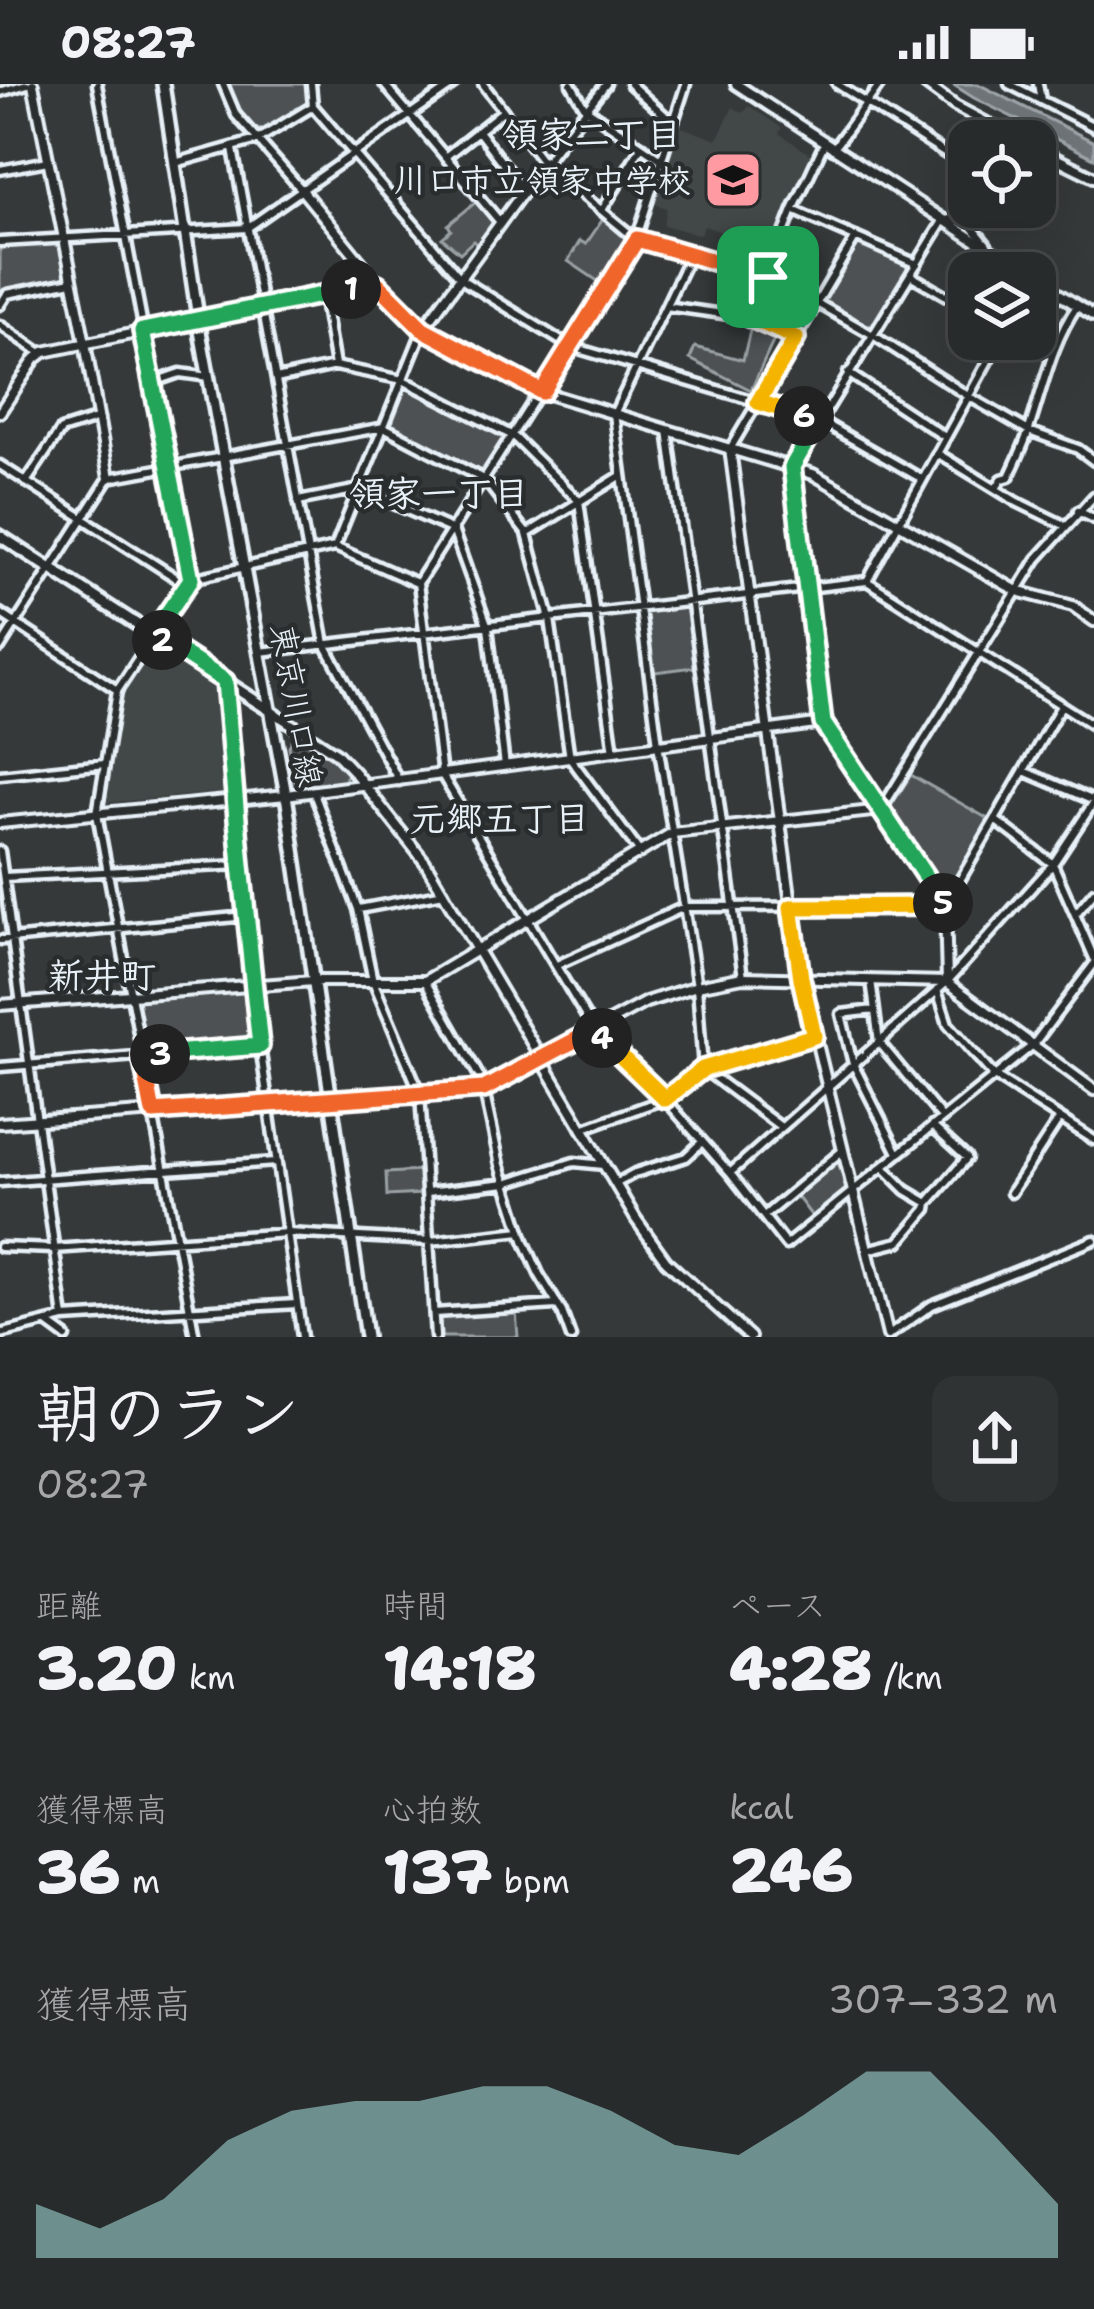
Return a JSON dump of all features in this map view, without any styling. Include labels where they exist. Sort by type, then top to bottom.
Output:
[{"type":"main road","name":"東京川口線","points":[[163,84],[198,321],[286,795],[366,1337]]},
{"type":"main road","points":[[0,536],[271,711]]},
{"type":"street","points":[[0,92],[30,84],[86,343],[109,478],[0,648]]},
{"type":"street","points":[[97,84],[189,582]]},
{"type":"street","points":[[223,84],[229,104],[257,140],[378,284],[423,329],[542,392],[813,474],[1017,591],[1052,598],[1094,621]]},
{"type":"street","points":[[311,84],[313,106],[461,280],[569,346],[819,420],[922,479]]},
{"type":"street","points":[[384,84],[500,222]]},
{"type":"street","points":[[0,242],[248,228],[454,84]]},
{"type":"street","points":[[483,84],[544,163],[637,239],[768,277],[873,334],[968,397],[1029,430],[1078,448],[1094,461]]},
{"type":"street","points":[[571,84],[585,108],[662,160]]},
{"type":"street","points":[[335,547],[423,329],[606,84]]},
{"type":"street","points":[[630,84],[673,123]]},
{"type":"street","points":[[686,84],[637,239],[418,584],[442,776],[594,1030],[665,1099],[786,1245],[1033,1045],[1094,961],[1053,864],[995,820]]},
{"type":"street","points":[[736,84],[991,252]]},
{"type":"street","points":[[751,95],[761,84]]},
{"type":"street","points":[[837,84],[948,155]]},
{"type":"street","points":[[751,318],[793,210],[828,147],[880,84]]},
{"type":"street","points":[[925,84],[981,120]]},
{"type":"street","points":[[1010,84],[1094,127]]},
{"type":"street","points":[[1038,84],[1041,100]]},
{"type":"street","points":[[175,163],[257,140],[313,106]]},
{"type":"street","points":[[445,157],[503,111]]},
{"type":"street","points":[[478,131],[524,190]]},
{"type":"street","points":[[602,210],[640,147]]},
{"type":"street","points":[[233,149],[325,644],[399,781]]},
{"type":"street","points":[[1056,158],[1094,177]]},
{"type":"street","points":[[0,170],[48,160]]},
{"type":"street","points":[[793,210],[916,264]]},
{"type":"street","points":[[945,906],[823,723],[792,467],[948,220]]},
{"type":"street","points":[[973,228],[988,250]]},
{"type":"street","points":[[856,237],[730,449],[801,978],[887,1336],[932,1305],[1094,1240]]},
{"type":"street","points":[[690,255],[614,414],[658,745],[697,986],[703,1069],[782,1127]]},
{"type":"street","points":[[909,275],[948,297]]},
{"type":"street","points":[[0,305],[7,294],[72,281]]},
{"type":"street","points":[[0,412],[41,353],[378,284]]},
{"type":"street","points":[[1056,292],[1086,311]]},
{"type":"street","points":[[323,295],[335,366]]},
{"type":"street","points":[[1056,351],[1094,298]]},
{"type":"street","points":[[666,306],[751,318],[796,338]]},
{"type":"street","points":[[0,325],[41,353]]},
{"type":"street","points":[[867,581],[988,360]]},
{"type":"street","points":[[996,488],[1009,477],[1051,360]]},
{"type":"street","points":[[276,379],[335,366],[403,380],[513,436],[579,501],[614,752]]},
{"type":"street","points":[[152,382],[180,373],[209,377]]},
{"type":"street","points":[[848,373],[946,437]]},
{"type":"street","points":[[26,482],[61,430],[99,418]]},
{"type":"street","points":[[109,478],[383,427],[485,480],[527,535],[550,619],[570,758],[639,851]]},
{"type":"street","points":[[668,430],[743,977]]},
{"type":"street","points":[[937,453],[1065,525]]},
{"type":"street","points":[[0,465],[189,582]]},
{"type":"street","points":[[527,535],[622,475]]},
{"type":"street","points":[[298,500],[358,489],[452,530],[488,627],[505,766]]},
{"type":"street","points":[[881,809],[1037,560],[1094,496]]},
{"type":"street","points":[[1078,511],[1094,519]]},
{"type":"street","points":[[195,1337],[98,814],[117,691],[189,582],[335,547],[418,584]]},
{"type":"street","points":[[260,652],[867,581],[1094,726]]},
{"type":"street","points":[[0,613],[117,691]]},
{"type":"street","points":[[225,681],[260,1046],[302,1337]]},
{"type":"street","points":[[946,982],[945,906],[1061,706]]},
{"type":"street","points":[[271,711],[336,753],[424,862],[615,1184],[666,1261],[750,1337]]},
{"type":"street","points":[[0,824],[442,776],[823,723]]},
{"type":"street","points":[[0,775],[105,764]]},
{"type":"street","points":[[730,1173],[938,991],[1053,864],[1094,801],[1024,771]]},
{"type":"street","points":[[313,791],[358,909],[374,981],[420,1094],[435,1337]]},
{"type":"street","points":[[0,1005],[314,981],[425,981],[673,833],[881,809]]},
{"type":"street","points":[[0,851],[64,1318]]},
{"type":"street","points":[[1,877],[241,865]]},
{"type":"street","points":[[1076,914],[1094,892]]},
{"type":"street","points":[[358,909],[444,893]]},
{"type":"street","points":[[556,965],[684,907],[945,906]]},
{"type":"street","points":[[0,940],[246,916]]},
{"type":"street","points":[[0,1123],[484,1089],[646,1002],[743,977],[946,982],[1094,1090]]},
{"type":"street","points":[[871,980],[879,1042],[942,1118]]},
{"type":"street","points":[[425,981],[484,1089],[520,1231],[571,1337]]},
{"type":"street","points":[[938,991],[948,1024],[994,1076],[1094,1140]]},
{"type":"street","points":[[874,1010],[841,1014],[853,1064],[898,1153]]},
{"type":"street","points":[[582,1129],[665,1099],[703,1069],[814,1036]]},
{"type":"street","points":[[0,1067],[260,1046]]},
{"type":"street","points":[[1011,1193],[1060,1118]]},
{"type":"street","points":[[867,1250],[899,1241],[967,1158],[932,1126]]},
{"type":"street","points":[[615,1184],[686,1157],[702,1142]]},
{"type":"street","points":[[764,1216],[842,1151]]},
{"type":"street","points":[[0,1182],[275,1162]]},
{"type":"street","points":[[427,1192],[506,1183],[574,1162],[604,1165]]},
{"type":"street","points":[[883,1166],[906,1190],[928,1203]]},
{"type":"street","points":[[0,1247],[53,1249],[286,1233],[431,1241],[520,1231]]},
{"type":"street","points":[[0,1334],[64,1318],[297,1304]]},
{"type":"street","points":[[434,1312],[556,1305]]},
{"type":"street","points":[[47,1323],[66,1337]]},
{"type":"shaded area","points":[[227,84],[308,84],[309,101],[267,132],[246,120]]},
{"type":"shaded area","points":[[952,84],[978,84],[1050,120],[1018,120]]},
{"type":"shaded area","name":"川口市立領家中学校","points":[[749,106],[814,157],[778,242],[753,236],[750,242],[704,226],[700,235],[663,225],[667,208],[654,204],[679,126],[717,140],[733,107],[743,113]]},
{"type":"shaded area","points":[[1056,123],[1094,142],[1094,158],[1056,139]]},
{"type":"shaded area","points":[[477,201],[493,226],[479,246],[473,241],[460,253],[442,238],[451,230],[448,225]]},
{"type":"shaded area","points":[[603,219],[629,242],[602,284],[568,261]]},
{"type":"shaded area","points":[[861,242],[908,263],[909,268],[869,326],[825,302],[824,297],[855,244]]},
{"type":"shaded area","points":[[54,244],[60,248],[63,277],[0,295],[0,246]]},
{"type":"shaded area","points":[[752,322],[777,333],[751,390],[690,359],[695,347],[743,360]]},
{"type":"shaded area","points":[[409,387],[504,435],[485,469],[391,426]]},
{"type":"shaded area","points":[[685,607],[690,611],[697,664],[655,672],[645,615]]},
{"type":"shaded area","points":[[156,642],[221,687],[230,789],[105,803],[120,692]]},
{"type":"shaded area","points":[[301,736],[347,771],[345,783],[296,786],[289,746],[294,737]]},
{"type":"shaded area","points":[[911,775],[990,820],[947,894],[941,894],[890,815],[889,809]]},
{"type":"shaded area","points":[[253,994],[254,1044],[144,1049],[136,1002],[140,998]]},
{"type":"shaded area","points":[[837,1159],[847,1189],[814,1219],[795,1194]]},
{"type":"shaded area","points":[[421,1171],[422,1194],[387,1196],[386,1173]]},
{"type":"shaded area","points":[[516,1310],[518,1337],[441,1337],[443,1315]]},
{"type":"place","name":"川口市立領家中学校","points":[[733,180]]},
{"type":"district","name":"領家二丁目","points":[[592,134]]},
{"type":"district","name":"領家一丁目","points":[[439,493]]},
{"type":"district","name":"元郷五丁目","points":[[500,818]]},
{"type":"district","name":"新井町","points":[[102,975]]},
{"type":"route","points":[[637,239],[768,277],[751,318],[796,338],[758,402],[819,420],[792,467],[823,723],[945,906],[791,907],[814,1036],[703,1069],[665,1099],[594,1030],[484,1089],[153,1112],[142,1056],[260,1046],[225,681],[153,634],[191,579],[142,331],[378,284],[423,329],[542,392],[637,239]]}]
